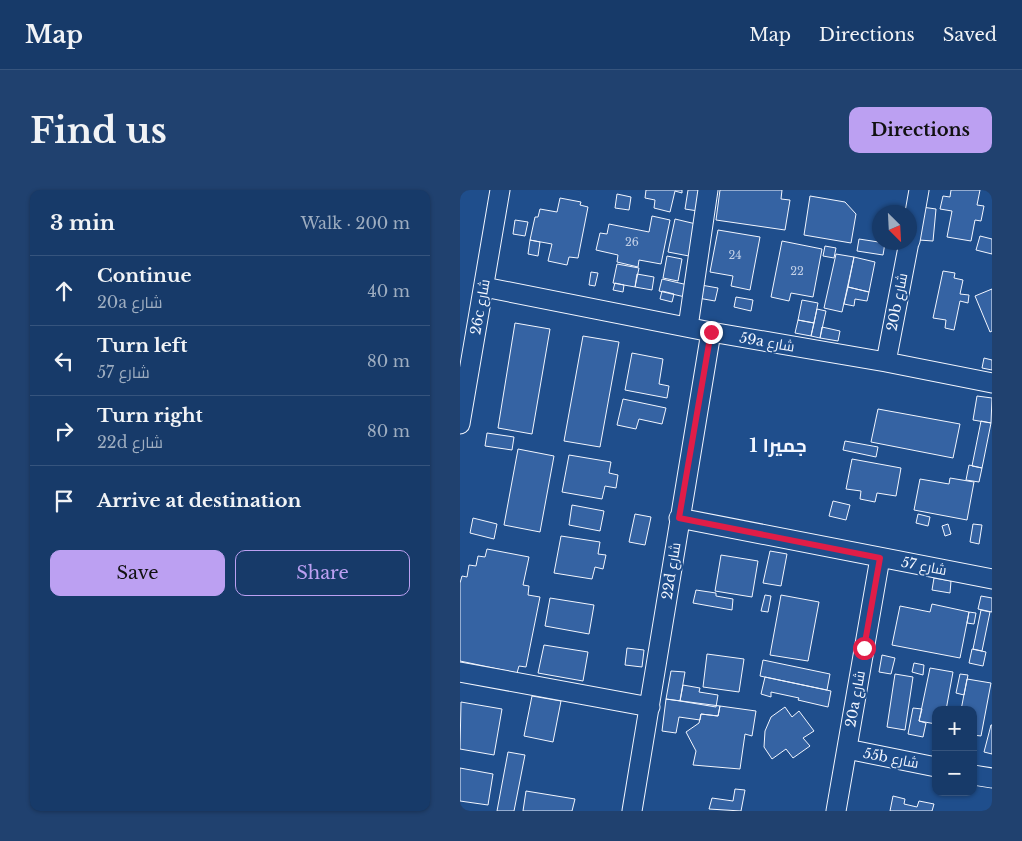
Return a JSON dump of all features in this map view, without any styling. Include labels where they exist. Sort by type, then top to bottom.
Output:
[{"type":"street","name":"26c شارع","points":[[460,424],[500,190]]},
{"type":"street","points":[[688,327],[708,190]]},
{"type":"street","name":"20b شارع","points":[[916,205],[919,190]]},
{"type":"street","name":"20b شارع","points":[[886,362],[907,250]]},
{"type":"street","name":"59a شارع","points":[[484,287],[711,332],[886,362],[992,383]]},
{"type":"street","name":"22d شارع","points":[[632,811],[711,332]]},
{"type":"street","name":"شارع 57","points":[[679,518],[992,579]]},
{"type":"street","name":"20a شارع","points":[[836,811],[880,558]]},
{"type":"street","points":[[460,672],[650,707]]},
{"type":"street","name":"55b شارع","points":[[846,749],[932,766]]},
{"type":"street","points":[[977,775],[992,778]]},
{"type":"building","points":[[646,190],[682,190],[682,193],[675,191],[670,212],[654,208],[655,200],[645,198]]},
{"type":"building","points":[[688,190],[702,190],[698,211],[685,209]]},
{"type":"building","points":[[720,190],[782,190],[781,199],[790,200],[785,230],[716,220]]},
{"type":"building","points":[[951,190],[980,190],[977,205],[984,206],[981,221],[975,220],[971,241],[947,237],[952,211],[940,209],[943,196],[950,197]]},
{"type":"building","points":[[617,194],[631,197],[629,210],[615,208]]},
{"type":"building","points":[[810,196],[845,202],[856,214],[851,243],[804,235]]},
{"type":"building","points":[[560,198],[581,202],[580,205],[588,207],[578,258],[569,257],[567,265],[548,261],[552,244],[530,240],[535,217],[538,217],[540,209],[557,212]]},
{"type":"building","points":[[922,207],[936,209],[933,241],[919,240]]},
{"type":"building","points":[[652,216],[670,220],[661,264],[639,260],[638,267],[617,262],[618,255],[596,250],[600,233],[607,234],[609,224],[649,232]]},
{"type":"building","points":[[675,219],[696,224],[689,256],[668,252]]},
{"type":"building","points":[[515,220],[528,222],[525,236],[513,234]]},
{"type":"building","points":[[718,230],[760,237],[750,290],[731,286],[733,276],[710,272]]},
{"type":"building","points":[[980,236],[992,239],[992,254],[976,250]]},
{"type":"building","points":[[859,239],[872,241],[872,250],[884,250],[883,255],[857,251]]},
{"type":"building","points":[[530,240],[540,242],[538,256],[528,254]]},
{"type":"building","points":[[782,241],[822,249],[813,297],[791,293],[789,301],[771,297]]},
{"type":"building","points":[[825,246],[836,248],[834,258],[823,256]]},
{"type":"building","points":[[836,254],[854,257],[842,312],[824,308]]},
{"type":"building","points":[[667,256],[682,259],[678,281],[663,278]]},
{"type":"building","points":[[854,257],[875,262],[869,292],[848,287]]},
{"type":"building","points":[[617,264],[639,268],[635,287],[613,283]]},
{"type":"building","points":[[943,271],[955,273],[954,278],[963,280],[960,294],[969,295],[968,303],[960,301],[954,330],[945,328],[946,320],[933,318]]},
{"type":"building","points":[[591,272],[598,273],[595,286],[589,285]]},
{"type":"building","points":[[637,274],[654,277],[652,290],[635,287]]},
{"type":"building","points":[[662,279],[688,285],[685,297],[659,291]]},
{"type":"building","points":[[615,283],[624,285],[623,292],[613,290]]},
{"type":"building","points":[[701,285],[718,288],[715,301],[698,298]]},
{"type":"building","points":[[848,287],[869,292],[867,301],[855,299],[854,306],[844,304]]},
{"type":"building","points":[[992,289],[992,331],[990,332],[975,296]]},
{"type":"building","points":[[662,291],[674,294],[672,302],[660,299]]},
{"type":"building","points":[[736,297],[753,300],[751,311],[734,307]]},
{"type":"building","points":[[802,300],[818,303],[814,323],[798,320]]},
{"type":"building","points":[[817,309],[826,311],[820,338],[811,336]]},
{"type":"building","points":[[798,320],[814,323],[811,336],[795,333]]},
{"type":"building","points":[[515,323],[550,329],[532,434],[498,428]]},
{"type":"building","points":[[822,327],[840,331],[838,341],[820,338]]},
{"type":"building","points":[[583,336],[619,342],[600,447],[564,441]]},
{"type":"building","points":[[632,353],[663,359],[659,384],[669,386],[667,398],[625,390]]},
{"type":"building","points":[[984,358],[992,360],[992,370],[982,368]]},
{"type":"building","points":[[977,396],[992,398],[991,423],[973,420]]},
{"type":"building","points":[[623,399],[666,408],[662,424],[639,419],[636,429],[617,425]]},
{"type":"building","points":[[878,409],[960,424],[953,458],[871,442]]},
{"type":"building","points":[[981,421],[991,423],[982,468],[972,466]]},
{"type":"building","points":[[487,433],[514,437],[512,450],[485,446]]},
{"type":"building","points":[[845,441],[878,447],[876,457],[843,450]]},
{"type":"building","points":[[518,449],[554,456],[540,532],[504,525]]},
{"type":"building","points":[[569,455],[611,462],[609,473],[618,475],[616,488],[605,486],[602,499],[562,492]]},
{"type":"building","points":[[852,459],[901,468],[896,496],[877,493],[875,502],[860,499],[861,491],[846,489]]},
{"type":"building","points":[[969,465],[982,468],[979,482],[966,480]]},
{"type":"building","points":[[950,478],[974,482],[967,520],[914,510],[920,479],[949,484]]},
{"type":"building","points":[[833,501],[850,505],[846,520],[829,516]]},
{"type":"building","points":[[572,505],[604,511],[600,531],[569,525]]},
{"type":"building","points":[[635,514],[651,517],[645,545],[629,542]]},
{"type":"building","points":[[918,514],[930,517],[928,526],[916,523]]},
{"type":"building","points":[[473,518],[497,524],[494,539],[470,533]]},
{"type":"building","points":[[948,524],[951,534],[945,536],[942,526]]},
{"type":"building","points":[[973,524],[982,525],[979,544],[970,542]]},
{"type":"building","points":[[561,536],[600,542],[598,554],[606,555],[603,569],[595,567],[592,579],[554,573]]},
{"type":"building","points":[[487,549],[529,557],[523,585],[529,586],[528,595],[540,597],[526,667],[519,666],[517,673],[460,661],[460,583],[462,576],[467,577],[469,565],[476,566],[478,556],[485,557]]},
{"type":"building","points":[[770,551],[787,554],[781,586],[763,583]]},
{"type":"building","points":[[721,555],[758,561],[752,597],[715,591]]},
{"type":"building","points":[[934,578],[951,581],[950,593],[932,590]]},
{"type":"building","points":[[696,590],[716,593],[716,596],[733,599],[732,610],[693,603]]},
{"type":"building","points":[[765,595],[771,596],[768,612],[761,611]]},
{"type":"building","points":[[781,595],[819,602],[808,661],[770,655]]},
{"type":"building","points":[[981,596],[992,598],[992,612],[978,609]]},
{"type":"building","points":[[550,598],[594,605],[589,634],[545,626]]},
{"type":"building","points":[[932,604],[969,612],[960,658],[892,645],[900,606],[930,612]]},
{"type":"building","points":[[981,610],[990,612],[982,651],[973,649]]},
{"type":"building","points":[[969,612],[976,613],[974,624],[967,623]]},
{"type":"building","points":[[544,645],[588,652],[583,681],[538,673]]},
{"type":"building","points":[[627,648],[644,650],[642,667],[625,665]]},
{"type":"building","points":[[972,649],[986,652],[983,666],[969,663]]},
{"type":"building","points":[[707,654],[744,659],[739,692],[703,687]]},
{"type":"building","points":[[882,655],[895,658],[891,674],[879,672]]},
{"type":"building","points":[[763,660],[830,674],[827,690],[760,676]]},
{"type":"building","points":[[914,663],[924,665],[923,675],[912,672]]},
{"type":"building","points":[[930,668],[953,672],[947,706],[932,706],[932,723],[919,721]]},
{"type":"building","points":[[671,671],[685,672],[680,701],[666,699]]},
{"type":"building","points":[[895,674],[913,677],[905,730],[887,727]]},
{"type":"building","points":[[960,674],[968,675],[964,695],[956,693]]},
{"type":"building","points":[[765,677],[831,691],[828,707],[771,692],[771,697],[761,694]]},
{"type":"building","points":[[967,679],[991,683],[981,736],[977,736],[977,706],[962,706]]},
{"type":"building","points":[[683,685],[700,688],[699,692],[718,695],[716,707],[680,701]]},
{"type":"building","points":[[532,696],[561,701],[553,742],[524,736]]},
{"type":"building","points":[[666,699],[720,706],[718,716],[701,714],[700,720],[679,717],[676,733],[662,731]]},
{"type":"building","points":[[461,702],[502,709],[494,755],[460,749]]},
{"type":"building","points":[[720,706],[756,711],[752,736],[745,734],[740,769],[693,765],[696,751],[686,732],[699,723],[701,714],[718,716]]},
{"type":"building","points":[[785,707],[792,717],[799,711],[814,731],[803,738],[810,746],[793,758],[786,749],[772,759],[764,747],[765,731],[771,717]]},
{"type":"building","points":[[913,708],[922,709],[919,721],[926,723],[923,737],[908,734]]},
{"type":"building","points":[[992,725],[992,754],[984,752]]},
{"type":"building","points":[[508,752],[525,755],[514,811],[497,811]]},
{"type":"building","points":[[460,768],[493,774],[488,805],[460,801]]},
{"type":"building","points":[[735,789],[745,790],[741,811],[709,809],[712,798],[733,801]]},
{"type":"building","points":[[526,791],[575,799],[572,811],[523,811]]},
{"type":"building","points":[[893,796],[905,799],[904,804],[917,807],[919,801],[934,804],[932,811],[890,811]]},
{"type":"district","name":"جميرا 1","points":[[778,445]]},
{"type":"route","points":[[711,332],[679,518],[880,558],[864,648]]}]
